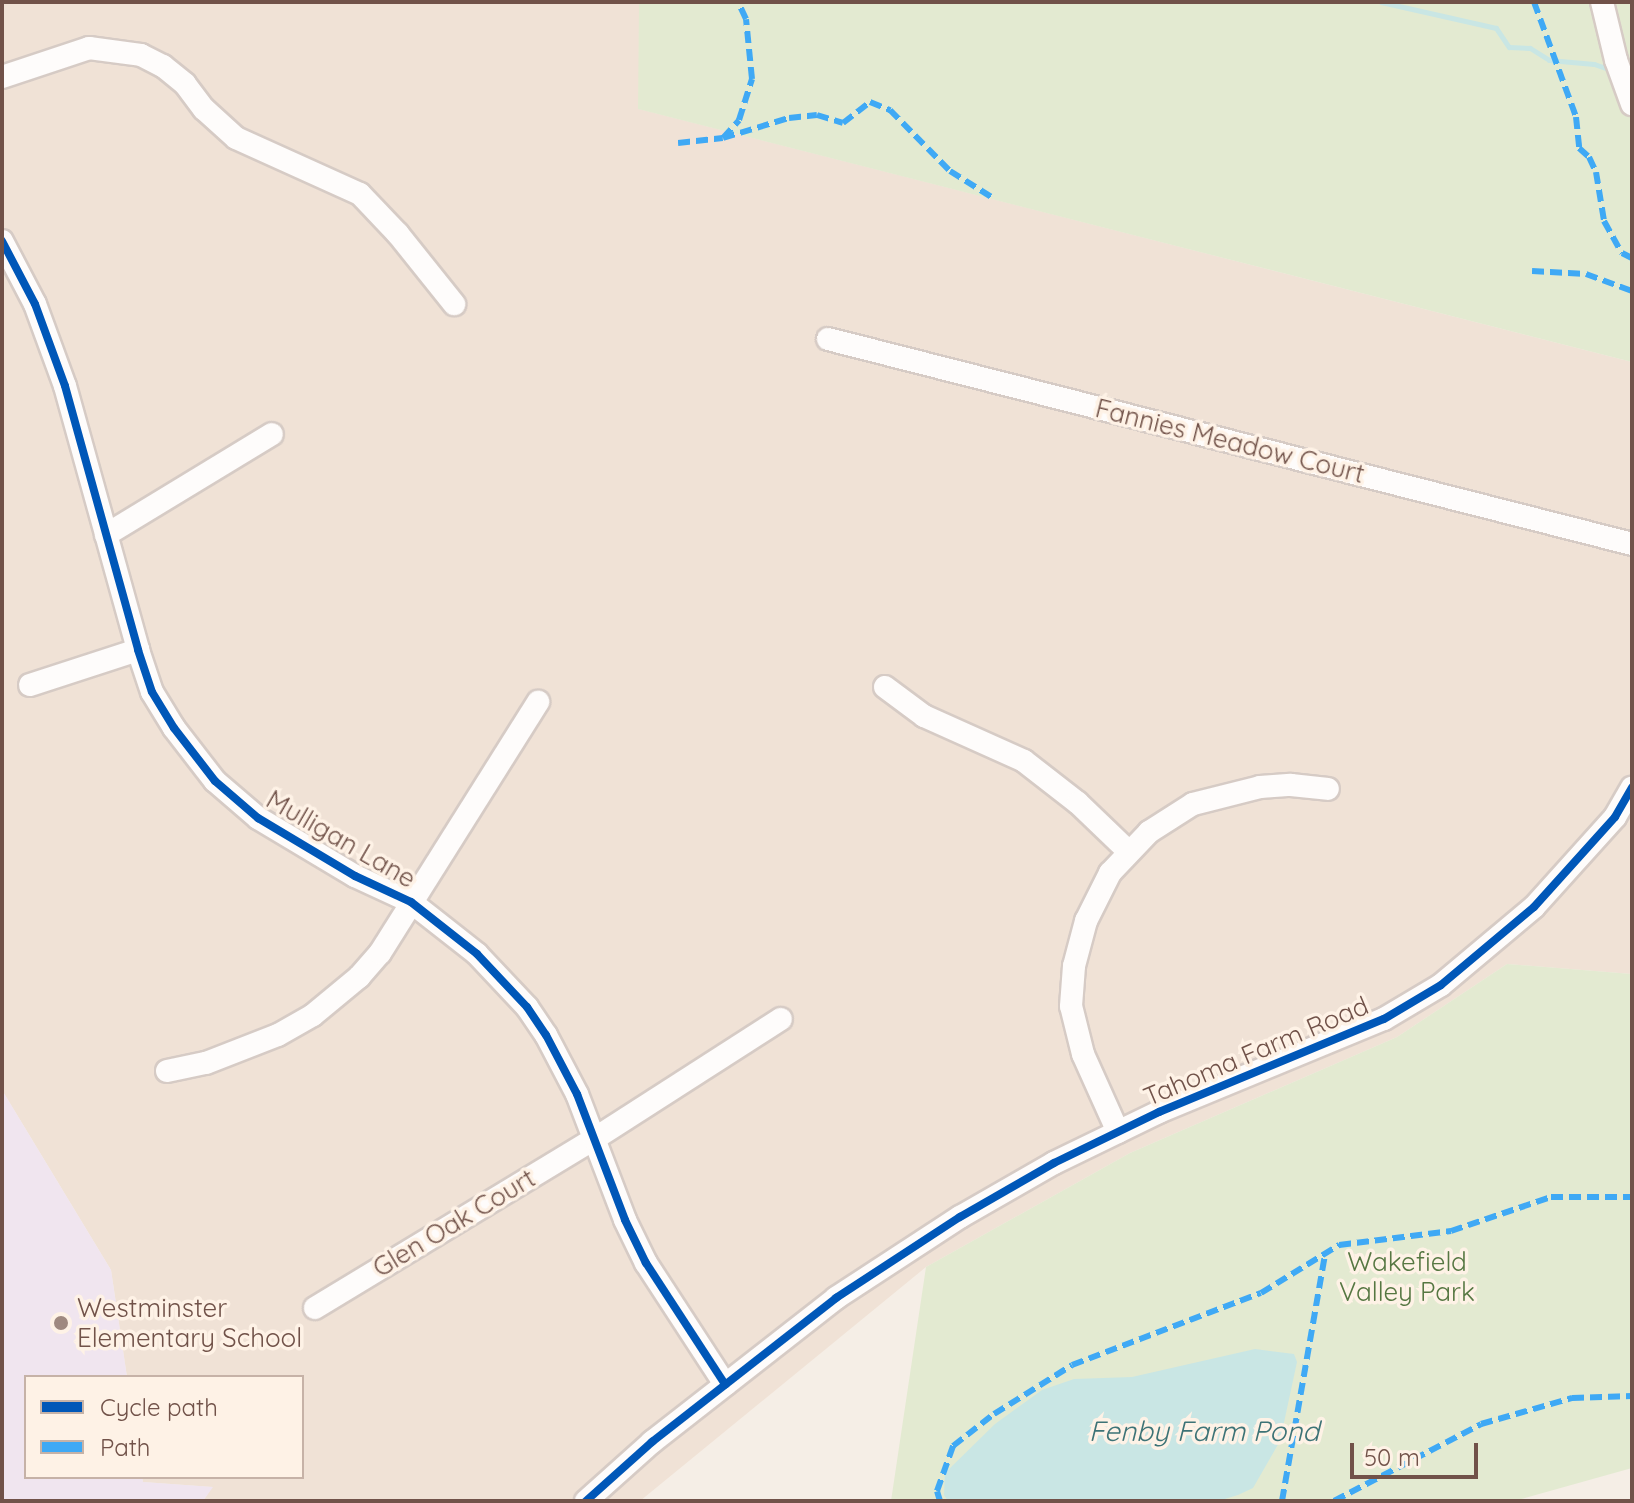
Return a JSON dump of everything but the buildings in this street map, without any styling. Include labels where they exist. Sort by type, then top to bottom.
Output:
[{"type":"street","points":[[1602,2],[1616,60],[1629,96]]},
{"type":"street","points":[[2,77],[89,48],[141,55],[163,66],[185,84],[204,109],[244,143],[360,194],[398,234],[454,304]]},
{"type":"street","name":"Mulligan Lane","points":[[2,241],[35,304],[65,386],[138,650],[152,692],[174,728],[215,781],[285,836],[355,876],[411,902],[477,954],[527,1007],[563,1065],[625,1220],[646,1263],[725,1384]]},
{"type":"street","name":"Fannies Meadow Court","points":[[828,339],[1632,544]]},
{"type":"street","points":[[106,535],[272,434]]},
{"type":"street","points":[[30,685],[138,650]]},
{"type":"street","points":[[885,687],[924,716],[1024,761],[1078,803],[1128,851]]},
{"type":"street","points":[[167,1071],[245,1049],[313,1015],[359,977],[380,953],[538,702]]},
{"type":"street","points":[[1118,1132],[1075,1030],[1072,980],[1092,903],[1128,851],[1167,818],[1211,798],[1291,785],[1328,789]]},
{"type":"street","name":"Tahoma Farm Road","points":[[586,1501],[725,1384],[836,1298],[896,1257],[1054,1163],[1206,1090],[1384,1019],[1441,985],[1534,907],[1624,823],[1632,788]]},
{"type":"street","name":"Glen Oak Court","points":[[315,1308],[594,1139],[781,1019]]},
{"type":"shaded area","points":[[2,2],[639,2],[639,109],[1632,362],[1632,974],[1507,964],[1397,1037],[1130,1153],[926,1267],[640,1501],[203,1501],[212,1487],[143,1482],[142,1479],[304,1479],[304,1375],[127,1375],[111,1270],[2,1090]]},
{"type":"shaded area","name":"Westminster Elementary School","points":[[2,1090],[111,1270],[127,1375],[24,1375],[24,1479],[142,1479],[143,1482],[213,1487],[203,1501],[2,1501]]},
{"type":"green space","points":[[639,2],[1632,2],[1632,362],[638,109]]},
{"type":"green space","name":"Wakefield Valley Park","points":[[1507,964],[1632,974],[1632,1468],[1514,1501],[891,1501],[926,1267],[1130,1153],[1397,1037]]},
{"type":"water","name":"Fenby Farm Pond","points":[[1255,1349],[1294,1354],[1297,1362],[1280,1441],[1253,1488],[1218,1501],[948,1501],[944,1495],[945,1473],[995,1424],[1042,1390],[1074,1379],[1132,1377]]},
{"type":"waterway","points":[[1381,2],[1496,28],[1509,47],[1530,48],[1549,60],[1594,64],[1614,71]]},
{"type":"marked path","points":[[678,143],[723,138],[739,120],[752,79],[746,19],[738,2]]},
{"type":"marked path","points":[[1534,2],[1576,117],[1579,148],[1589,157],[1596,172],[1604,221],[1622,253],[1632,258]]},
{"type":"marked path","points":[[723,138],[789,118],[817,115],[843,123],[870,102],[890,110],[950,171],[993,198]]},
{"type":"marked path","points":[[1532,271],[1586,274],[1632,291]]},
{"type":"marked path","points":[[940,1501],[937,1491],[953,1446],[994,1414],[1072,1365],[1261,1293],[1339,1245],[1451,1231],[1551,1197],[1632,1197]]},
{"type":"marked path","points":[[1282,1501],[1325,1254]]},
{"type":"marked path","points":[[1334,1501],[1481,1424],[1572,1398],[1632,1396]]},
{"type":"cycle path","points":[[2,241],[35,304],[65,386],[138,650],[152,692],[174,728],[215,781],[258,818],[355,876],[411,902],[477,954],[527,1007],[546,1035],[577,1094],[625,1220],[646,1263],[725,1384]]},
{"type":"cycle path","points":[[586,1501],[652,1442],[836,1298],[960,1217],[1054,1163],[1159,1112],[1384,1019],[1441,985],[1534,907],[1615,817],[1632,788]]},
{"type":"place","name":"Westminster Elementary School","points":[[61,1323]]}]
